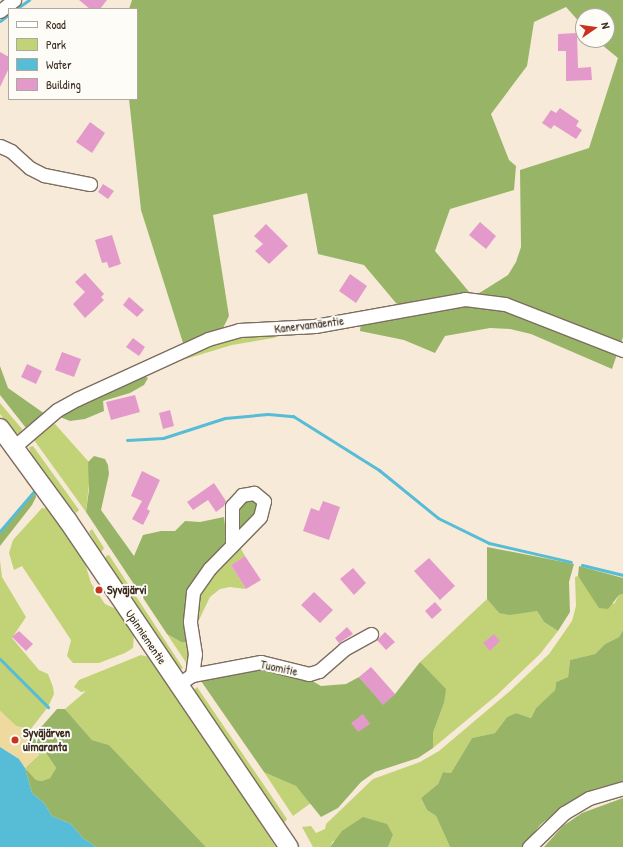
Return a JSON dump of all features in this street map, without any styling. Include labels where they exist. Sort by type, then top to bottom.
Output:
[{"type":"main road","name":"Upinniementie","points":[[0,428],[15,446],[185,680],[289,847]]},
{"type":"street","points":[[0,11],[14,0]]},
{"type":"street","points":[[0,146],[11,150],[30,168],[44,175],[90,184]]},
{"type":"street","name":"Kanervamäentie","points":[[15,446],[57,410],[77,398],[208,339],[239,330],[315,326],[465,299],[505,304],[623,350]]},
{"type":"street","points":[[185,680],[195,654],[190,621],[192,592],[210,568],[232,545]]},
{"type":"street","name":"Tuomitie","points":[[185,680],[261,662],[309,674],[319,671],[344,649],[371,634]]},
{"type":"street","points":[[529,847],[544,830],[564,813],[589,798],[623,788]]},
{"type":"green space","points":[[132,0],[623,0],[623,337],[620,346],[473,297],[508,275],[516,262],[521,247],[520,170],[589,148],[618,58],[606,48],[615,48],[615,8],[575,8],[575,17],[566,7],[534,22],[527,66],[491,114],[509,160],[516,166],[514,190],[450,209],[435,251],[470,293],[448,301],[401,309],[364,265],[318,254],[307,193],[213,215],[229,316],[223,328],[184,346],[141,210],[129,100],[138,100],[138,8],[129,8]]},
{"type":"green space","points":[[463,303],[503,306],[618,351],[612,369],[531,334],[510,329],[490,328],[445,336],[435,353],[404,340],[360,331],[361,321]]},
{"type":"green space","points":[[308,328],[273,338],[232,345],[179,361],[184,352],[233,333]]},
{"type":"green space","points":[[0,366],[8,388],[45,414],[26,428],[0,395]]},
{"type":"green space","points":[[144,376],[148,378],[144,385],[130,393],[103,401],[104,411],[85,419],[70,421],[60,417],[62,412]]},
{"type":"green space","points":[[0,403],[22,429],[20,434],[15,433],[0,414]]},
{"type":"green space","points":[[55,424],[88,461],[90,474],[86,512],[34,440],[34,436],[44,427]]},
{"type":"green space","points":[[33,446],[79,510],[76,513],[61,497],[31,455],[29,447]]},
{"type":"green space","points":[[94,456],[105,459],[108,465],[109,474],[101,510],[134,556],[143,535],[161,531],[175,531],[185,521],[200,522],[224,517],[227,542],[190,588],[190,643],[181,642],[167,634],[86,512],[89,490],[88,462]]},
{"type":"green space","points":[[35,490],[36,497],[32,505],[0,546],[0,531]]},
{"type":"green space","points":[[250,498],[254,499],[258,504],[257,510],[237,533],[237,512]]},
{"type":"green space","points":[[42,508],[50,509],[84,560],[91,583],[105,604],[116,609],[134,635],[133,648],[125,653],[99,663],[73,663],[67,656],[71,640],[22,566],[14,570],[9,553],[13,540]]},
{"type":"green space","points":[[92,529],[104,548],[101,553],[89,532]]},
{"type":"green space","points":[[236,547],[240,547],[245,556],[231,565],[246,589],[230,587],[220,589],[210,597],[198,622],[195,623],[196,595],[203,581]]},
{"type":"green space","points":[[487,547],[574,564],[569,582],[570,612],[558,631],[544,622],[537,611],[510,615],[499,613],[487,599]]},
{"type":"green space","points":[[109,555],[183,668],[182,669],[176,667],[105,561],[106,556]]},
{"type":"green space","points":[[0,560],[2,577],[26,617],[12,638],[39,670],[48,674],[53,687],[54,694],[48,707],[30,730],[16,726],[0,711]]},
{"type":"green space","points":[[579,566],[623,578],[623,594],[619,595],[608,609],[599,608],[578,576]]},
{"type":"green space","points":[[578,576],[587,588],[614,604],[619,595],[623,594],[623,630],[619,637],[605,644],[595,654],[570,660],[568,677],[556,682],[555,690],[536,708],[531,718],[516,713],[507,717],[495,733],[472,738],[451,773],[443,772],[438,784],[421,798],[427,810],[436,816],[450,847],[388,847],[393,835],[333,841],[330,847],[313,847],[302,827],[311,826],[316,833],[325,829],[326,824],[373,779],[420,762],[439,751],[510,691],[549,654],[572,621],[576,606],[575,577]]},
{"type":"green space","points":[[487,599],[499,613],[537,611],[544,622],[558,631],[540,654],[497,695],[433,748],[433,733],[444,703],[420,662]]},
{"type":"green space","points":[[623,630],[623,782],[594,789],[566,804],[540,825],[523,847],[450,847],[436,816],[427,810],[421,798],[438,784],[443,772],[451,773],[472,738],[495,733],[507,717],[516,713],[531,718],[536,708],[555,690],[556,682],[568,677],[570,660],[595,654],[605,644],[619,637]]},
{"type":"green space","points":[[167,634],[181,642],[190,643],[192,657],[187,664]]},
{"type":"green space","points":[[141,655],[149,657],[156,664],[276,847],[206,847],[109,745],[92,740],[65,709],[86,691],[81,692],[74,687],[79,680]]},
{"type":"green space","points":[[420,662],[446,689],[444,703],[433,733],[433,748],[418,758],[375,772],[361,782],[338,808],[321,817],[296,786],[264,772],[201,681],[253,664],[309,675],[314,682],[321,686],[346,684],[359,677],[383,704],[395,694]]},
{"type":"green space","points":[[197,687],[287,819],[285,822],[281,821],[193,691]]},
{"type":"green space","points":[[57,709],[65,709],[92,740],[109,745],[206,847],[96,847],[83,838],[71,824],[52,816],[44,803],[32,793],[25,768],[36,780],[42,781],[50,778],[56,768],[44,750],[39,754],[28,742]]},
{"type":"green space","points":[[44,750],[56,768],[50,778],[42,781],[36,780],[25,768]]},
{"type":"green space","points":[[266,771],[296,786],[311,803],[293,816],[264,772]]},
{"type":"green space","points":[[623,798],[623,847],[544,847],[563,826],[582,813]]},
{"type":"green space","points":[[363,817],[387,824],[393,835],[388,847],[330,847],[342,831]]},
{"type":"sand","name":"Syväjärven uimaranta","points":[[0,711],[16,726],[30,730],[34,735],[28,742],[39,754],[25,768],[19,759],[0,747]]},
{"type":"water","points":[[0,747],[19,759],[25,768],[32,793],[44,803],[52,816],[71,824],[83,838],[96,847],[0,847]]},
{"type":"building","points":[[79,0],[107,0],[101,8],[89,8]]},
{"type":"building","points":[[575,33],[575,48],[577,48],[578,68],[591,67],[592,80],[566,81],[566,51],[558,51],[558,34]]},
{"type":"building","points":[[0,52],[8,56],[8,70],[0,87]]},
{"type":"building","points":[[560,108],[579,121],[576,126],[582,130],[576,139],[554,125],[551,129],[542,123],[551,110],[556,113]]},
{"type":"building","points":[[90,122],[105,133],[92,153],[76,142]]},
{"type":"building","points":[[103,184],[114,191],[108,199],[98,192]]},
{"type":"building","points":[[480,222],[496,236],[486,249],[469,235]]},
{"type":"building","points":[[266,224],[288,246],[269,264],[255,251],[263,244],[254,236]]},
{"type":"building","points":[[112,235],[121,264],[109,268],[107,262],[102,263],[95,240]]},
{"type":"building","points":[[85,273],[104,294],[101,297],[104,300],[85,318],[73,304],[85,292],[75,282]]},
{"type":"building","points":[[350,274],[367,286],[356,303],[339,291]]},
{"type":"building","points":[[129,297],[144,310],[137,317],[123,305]]},
{"type":"building","points":[[133,338],[145,347],[139,356],[126,347]]},
{"type":"building","points":[[62,352],[81,359],[74,377],[55,370]]},
{"type":"building","points":[[27,364],[42,371],[36,384],[21,377]]},
{"type":"building","points":[[135,395],[140,412],[111,420],[106,402]]},
{"type":"building","points":[[170,410],[174,426],[163,429],[159,413]]},
{"type":"building","points":[[142,471],[160,480],[147,509],[150,511],[143,525],[132,519],[142,501],[131,496]]},
{"type":"building","points":[[214,483],[226,501],[224,506],[216,512],[208,500],[193,510],[187,502]]},
{"type":"building","points":[[323,501],[340,507],[329,540],[303,531],[311,508],[319,511]]},
{"type":"building","points":[[245,556],[261,580],[246,589],[231,565]]},
{"type":"building","points":[[429,558],[455,586],[440,600],[414,571]]},
{"type":"building","points":[[353,568],[366,583],[354,595],[340,579]]},
{"type":"building","points":[[314,592],[333,610],[320,623],[301,605]]},
{"type":"building","points":[[435,602],[442,610],[432,619],[425,611]]},
{"type":"building","points":[[347,627],[353,634],[339,643],[335,638]]},
{"type":"building","points":[[19,631],[33,644],[26,651],[12,637]]},
{"type":"building","points":[[385,632],[395,642],[386,650],[377,640]]},
{"type":"building","points":[[494,634],[500,641],[490,651],[483,643]]},
{"type":"building","points":[[371,667],[395,694],[383,705],[359,677]]},
{"type":"building","points":[[363,714],[370,724],[358,732],[351,723]]},
{"type":"waterway","points":[[17,8],[29,0]]},
{"type":"waterway","points":[[0,21],[8,15]]},
{"type":"waterway","points":[[127,440],[163,438],[225,418],[268,414],[293,416],[379,470],[438,518],[489,543],[571,562]]},
{"type":"waterway","points":[[0,531],[35,490]]},
{"type":"waterway","points":[[582,565],[623,575]]},
{"type":"waterway","points":[[0,659],[48,707]]},
{"type":"place","name":"Syväjärvi","points":[[99,590]]},
{"type":"place","name":"Syväjärven uimaranta","points":[[15,740]]}]
